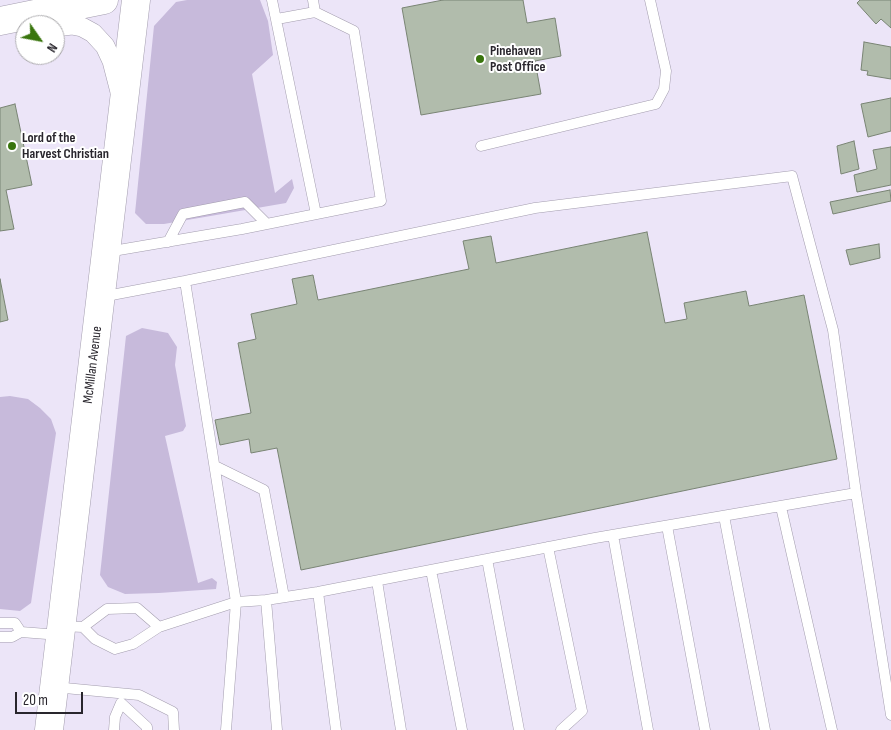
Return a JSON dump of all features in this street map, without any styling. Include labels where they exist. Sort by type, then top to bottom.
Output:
[{"type":"street","points":[[43,15],[104,0]]},
{"type":"street","name":"McMillan Avenue","points":[[49,730],[53,687],[69,629],[101,297],[136,0]]},
{"type":"street","points":[[65,25],[82,27],[93,33],[105,46],[112,61],[123,104]]},
{"type":"lane","points":[[272,0],[316,214]]},
{"type":"lane","points":[[313,0],[315,12]]},
{"type":"lane","points":[[481,146],[656,104],[664,89],[666,71],[650,0]]},
{"type":"lane","points":[[106,252],[267,224],[381,201],[354,31],[315,12],[277,19]]},
{"type":"lane","points":[[101,297],[535,208],[792,176],[833,330],[856,493],[891,715]]},
{"type":"lane","points":[[168,242],[184,214],[245,202],[267,224]]},
{"type":"lane","points":[[185,281],[236,602],[226,730]]},
{"type":"lane","points":[[214,466],[264,490],[284,598]]},
{"type":"lane","points":[[69,629],[115,649],[133,644],[159,627],[236,602],[284,598],[613,535],[856,493]]},
{"type":"lane","points":[[781,507],[832,730]]},
{"type":"lane","points":[[724,516],[765,730]]},
{"type":"lane","points":[[667,526],[706,730]]},
{"type":"lane","points":[[613,535],[648,730]]},
{"type":"lane","points":[[548,547],[582,711],[560,730]]},
{"type":"lane","points":[[487,559],[520,730]]},
{"type":"lane","points":[[431,570],[462,730]]},
{"type":"lane","points":[[377,581],[401,730]]},
{"type":"lane","points":[[318,592],[336,730]]},
{"type":"lane","points":[[266,600],[277,730]]},
{"type":"lane","points":[[0,637],[12,637],[21,632],[69,629],[107,609],[137,608],[159,627]]},
{"type":"lane","points":[[0,623],[15,624],[21,632]]},
{"type":"lane","points":[[53,687],[122,698],[140,695],[173,712],[174,730]]},
{"type":"lane","points":[[114,730],[115,717],[122,698]]},
{"type":"lane","points":[[122,698],[147,727],[147,730]]},
{"type":"shaded area","points":[[187,0],[260,0],[268,21],[273,55],[252,74],[275,193],[292,179],[294,188],[286,203],[164,224],[146,224],[135,213],[154,26],[176,2]]},
{"type":"shaded area","points":[[142,328],[168,333],[177,347],[175,365],[186,426],[183,431],[165,436],[198,583],[212,578],[217,582],[216,589],[125,594],[108,587],[100,575],[126,336]]},
{"type":"shaded area","points":[[10,396],[28,399],[40,408],[51,419],[56,433],[31,603],[20,611],[0,609],[0,397]]},
{"type":"building","name":"Pinehaven Post Office","points":[[443,0],[523,0],[527,23],[555,18],[561,56],[535,61],[541,94],[421,115],[402,8]]},
{"type":"building","points":[[860,0],[891,0],[891,28],[881,19],[876,24],[857,3]]},
{"type":"building","points":[[864,42],[891,47],[891,79],[867,75],[868,71],[861,70]]},
{"type":"building","points":[[891,98],[891,131],[868,137],[861,104]]},
{"type":"building","name":"Lord of the Harvest Christian","points":[[15,104],[32,185],[6,190],[14,229],[0,231],[0,108]]},
{"type":"building","points":[[854,141],[859,169],[841,174],[837,146]]},
{"type":"building","points":[[891,147],[891,185],[857,192],[854,175],[877,169],[873,150]]},
{"type":"building","points":[[890,190],[891,201],[833,214],[830,202]]},
{"type":"building","points":[[647,232],[665,323],[687,319],[684,303],[746,291],[749,306],[804,295],[837,459],[301,570],[277,448],[251,453],[249,439],[220,445],[215,420],[251,413],[238,343],[256,339],[251,314],[297,304],[292,279],[313,275],[318,300],[469,269],[463,241],[491,236],[496,263]]},
{"type":"building","points":[[879,244],[880,258],[850,265],[846,250]]},
{"type":"building","points":[[0,279],[8,320],[0,322]]},
{"type":"place","name":"Pinehaven Post Office","points":[[480,59]]},
{"type":"place","name":"Lord of the Harvest Christian","points":[[12,146]]}]
